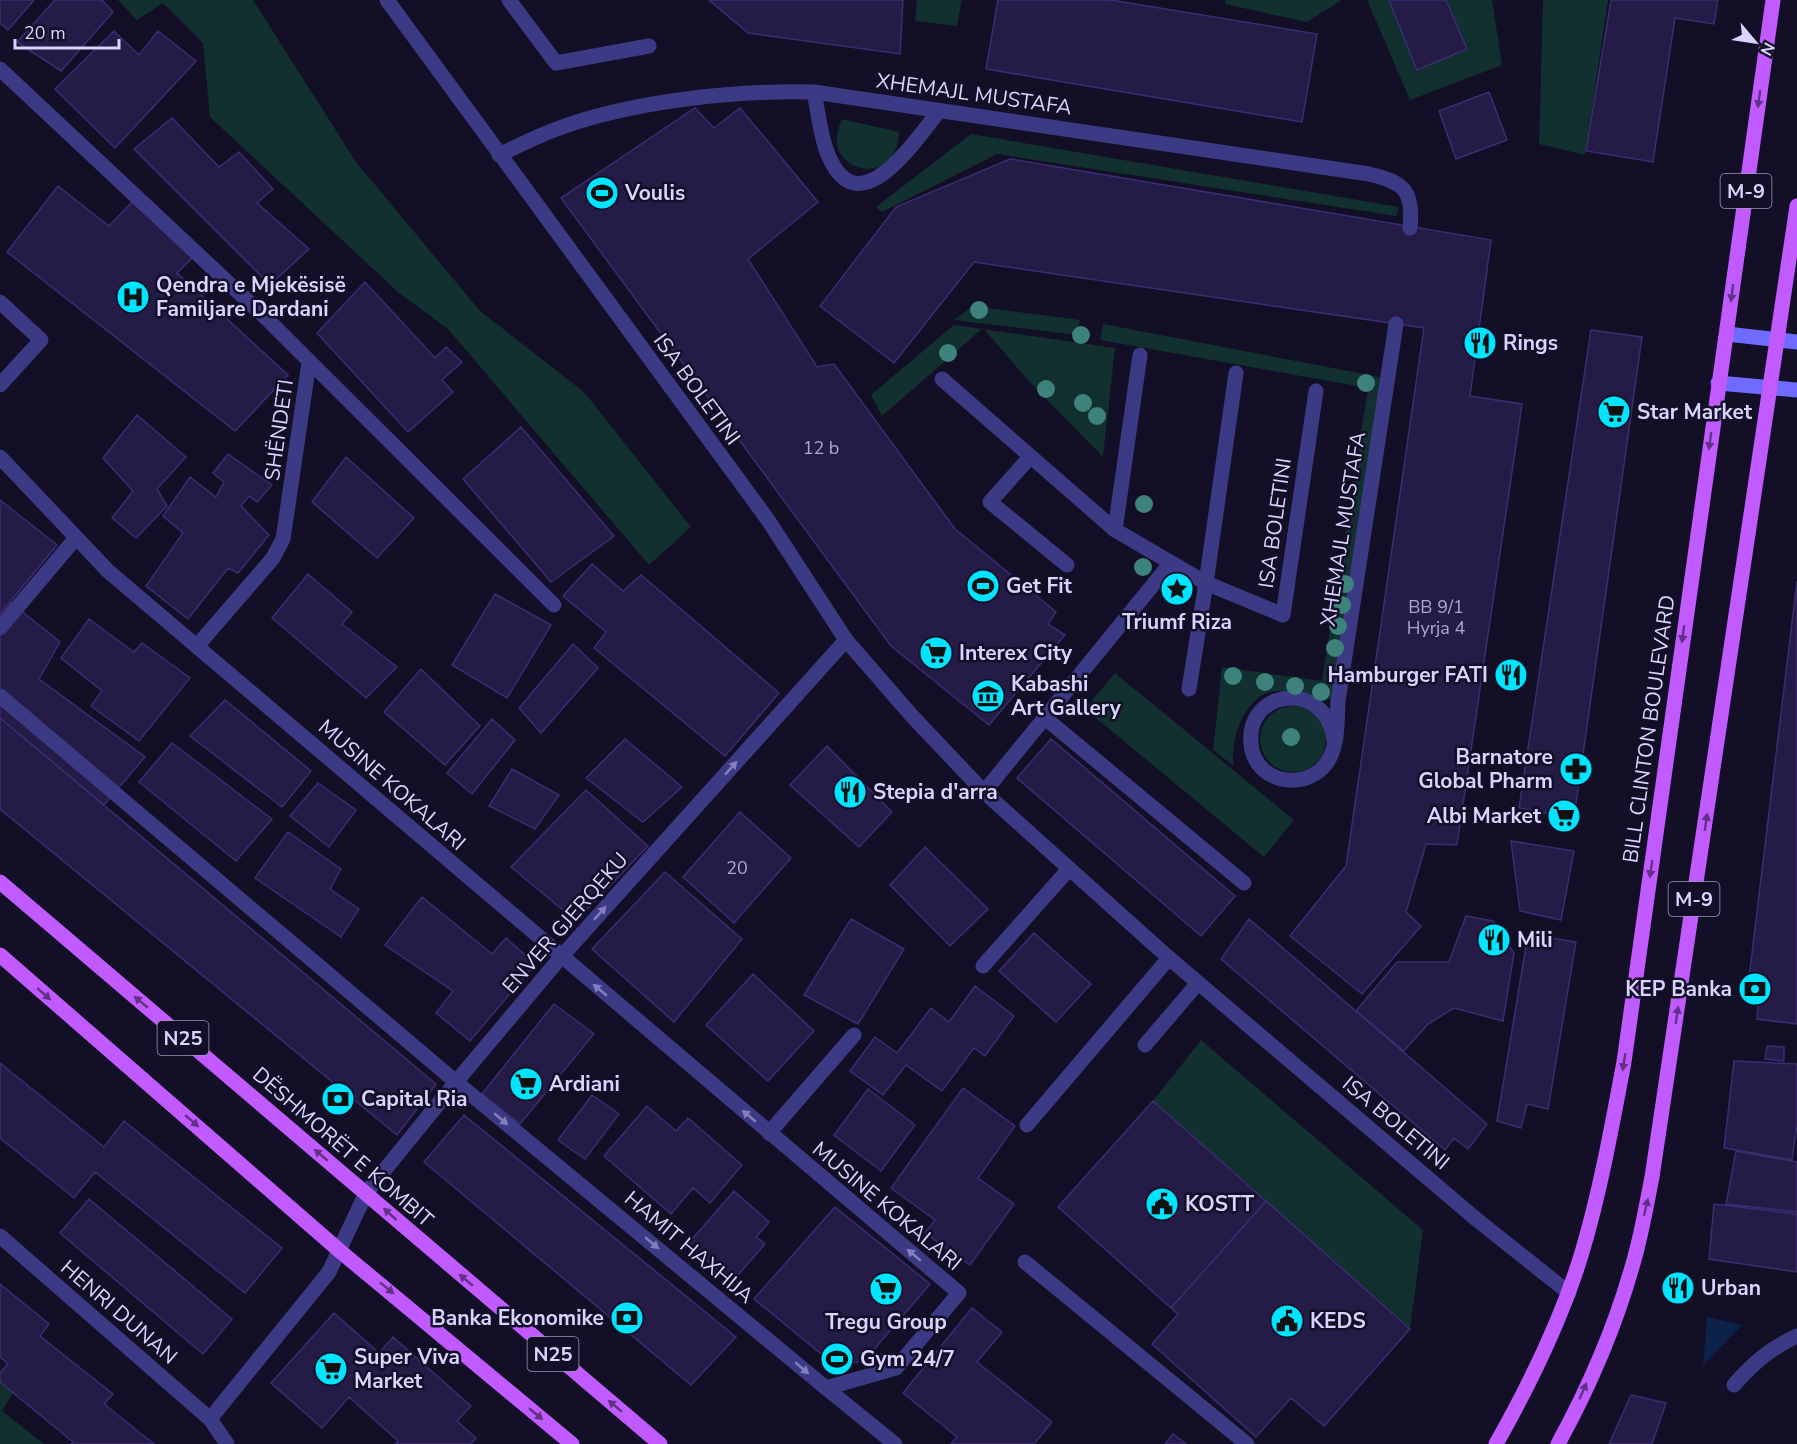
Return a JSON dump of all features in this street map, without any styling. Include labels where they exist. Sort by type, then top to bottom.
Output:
[{"type":"main road","name":"BILL CLINTON BOULEVARD","points":[[1496,1444],[1521,1400],[1569,1293],[1604,1168],[1624,1062],[1773,0]]},
{"type":"main road","name":"M-9","points":[[1558,1444],[1603,1349],[1622,1296],[1632,1267],[1652,1178],[1779,339],[1797,206]]},
{"type":"main road","points":[[1727,334],[1797,342]]},
{"type":"main road","points":[[1718,383],[1797,390]]},
{"type":"main road","name":"DËSHMORËT E KOMBIT","points":[[0,882],[660,1444]]},
{"type":"main road","name":"N25","points":[[0,955],[341,1252],[572,1444]]},
{"type":"street","name":"ISA BOLETINI","points":[[387,0],[768,520],[846,640],[912,716],[984,792],[1169,958],[1476,1220],[1569,1293]]},
{"type":"street","points":[[509,0],[556,63],[649,46]]},
{"type":"street","name":"SHËNDETI","points":[[0,69],[267,319],[309,362],[283,539],[273,558],[197,646]]},
{"type":"street","name":"XHEMAJL MUSTAFA","points":[[499,155],[561,127],[616,112],[722,97],[776,92],[814,92],[1378,176],[1398,183],[1408,194],[1413,206],[1410,228]]},
{"type":"street","points":[[814,92],[826,151],[834,167],[846,178],[859,184],[873,182],[888,172],[939,111]]},
{"type":"street","points":[[0,302],[40,340],[0,385]]},
{"type":"street","name":"XHEMAJL MUSTAFA","points":[[1334,741],[1333,727],[1326,715],[1317,705],[1297,698],[1277,700],[1265,707],[1256,718],[1251,731],[1251,745],[1263,769],[1274,777],[1288,781],[1301,780],[1314,775],[1328,760],[1334,741],[1396,324]]},
{"type":"street","points":[[1114,530],[1140,355]]},
{"type":"street","points":[[309,362],[554,605]]},
{"type":"street","points":[[1189,689],[1236,373]]},
{"type":"street","name":"ISA BOLETINI","points":[[942,379],[1114,530],[1206,583],[1283,615],[1316,391]]},
{"type":"street","name":"MUSINE KOKALARI","points":[[0,457],[75,539],[108,571],[959,1293],[896,1368],[826,1388]]},
{"type":"street","points":[[1030,457],[990,502],[1067,565]]},
{"type":"street","points":[[0,628],[75,539]]},
{"type":"street","points":[[984,792],[1170,564]]},
{"type":"street","name":"ENVER GJERQEKU","points":[[210,1419],[329,1272],[341,1252],[366,1193],[456,1082],[561,957],[846,640]]},
{"type":"street","name":"HAMIT HAXHIJA","points":[[0,696],[456,1082],[895,1444]]},
{"type":"street","points":[[1045,718],[1244,883]]},
{"type":"street","points":[[983,966],[1069,869]]},
{"type":"street","points":[[1027,1125],[1169,958]]},
{"type":"street","points":[[1145,1045],[1198,982]]},
{"type":"street","points":[[769,1133],[854,1035]]},
{"type":"street","name":"HENRI DUNAN","points":[[0,1236],[210,1419],[226,1444]]},
{"type":"street","points":[[1025,1262],[1247,1444]]},
{"type":"street","points":[[1734,1385],[1754,1362],[1776,1346],[1797,1336]]},
{"type":"green space","points":[[118,0],[253,0],[356,162],[480,311],[584,392],[691,527],[649,565],[448,329],[399,293],[210,117],[203,43],[163,3],[137,20]]},
{"type":"green space","points":[[917,0],[962,0],[957,26],[915,21]]},
{"type":"green space","points":[[1225,0],[1342,0],[1307,22],[1225,4]]},
{"type":"green space","points":[[1367,0],[1492,0],[1502,65],[1410,100]]},
{"type":"green space","points":[[1543,0],[1608,0],[1585,155],[1539,144]]},
{"type":"green space","points":[[842,119],[899,132],[895,151],[886,162],[874,168],[860,168],[848,162],[840,152],[837,137]]},
{"type":"green space","points":[[971,134],[1399,207],[1396,216],[997,154],[882,212],[876,207]]},
{"type":"green space","points":[[973,306],[1080,320],[1077,335],[954,320]]},
{"type":"green space","points":[[1103,324],[1380,377],[1386,392],[1338,701],[1279,691],[1267,693],[1257,699],[1242,718],[1237,731],[1234,743],[1234,766],[1213,750],[1222,667],[1322,681],[1368,388],[1100,340]]},
{"type":"green space","points":[[954,325],[982,329],[882,416],[871,395]]},
{"type":"green space","points":[[984,329],[1115,348],[1103,457],[1025,377]]},
{"type":"green space","points":[[1115,673],[1294,820],[1264,857],[1085,709]]},
{"type":"green space","points":[[1287,706],[1299,706],[1317,715],[1324,726],[1326,739],[1324,752],[1317,763],[1306,770],[1287,772],[1274,767],[1265,758],[1260,745],[1260,733],[1265,720],[1274,711]]},
{"type":"green space","points":[[1201,1040],[1423,1230],[1410,1329],[1153,1101]]},
{"type":"green space","points":[[0,1381],[14,1391],[2,1411],[44,1444],[0,1444]]},
{"type":"water","points":[[1707,1317],[1742,1325],[1703,1365]]},
{"type":"building","points":[[0,0],[34,0],[8,30],[0,23]]},
{"type":"building","points":[[55,0],[102,0],[113,12],[61,71],[17,42]]},
{"type":"building","points":[[709,0],[903,0],[900,54],[748,33]]},
{"type":"building","points":[[998,0],[1111,0],[1317,34],[1302,122],[986,69]]},
{"type":"building","points":[[1389,0],[1446,0],[1467,49],[1417,70]]},
{"type":"building","points":[[1611,0],[1718,0],[1714,24],[1675,18],[1653,162],[1586,151]]},
{"type":"building","points":[[114,31],[139,55],[158,31],[196,61],[115,148],[55,89]]},
{"type":"building","points":[[1489,92],[1507,140],[1456,159],[1439,111]]},
{"type":"building","points":[[695,108],[714,128],[740,108],[818,202],[748,259],[817,367],[834,364],[955,529],[1056,612],[1048,624],[1065,635],[989,725],[891,646],[561,198]]},
{"type":"building","points":[[172,118],[219,167],[239,152],[273,189],[257,203],[309,249],[270,285],[134,149]]},
{"type":"building","points":[[1010,159],[1491,240],[1470,396],[1522,404],[1457,845],[1426,844],[1406,912],[1421,926],[1362,994],[1290,936],[1346,866],[1424,328],[974,262],[894,363],[820,306],[896,207]]},
{"type":"building","points":[[58,186],[109,226],[134,200],[195,255],[177,273],[288,375],[235,431],[7,252]]},
{"type":"building","points":[[365,282],[435,358],[446,347],[462,362],[442,380],[453,392],[408,432],[317,333]]},
{"type":"building","points":[[1591,330],[1642,337],[1574,818],[1519,808]]},
{"type":"building","points":[[137,415],[186,457],[157,489],[167,506],[136,538],[112,518],[133,491],[103,458]]},
{"type":"building","points":[[521,427],[614,536],[551,582],[463,479]]},
{"type":"building","points":[[228,454],[272,485],[257,502],[249,496],[241,506],[269,535],[238,573],[228,568],[188,619],[146,586],[183,533],[163,516],[190,477],[216,497],[224,482],[213,473]]},
{"type":"building","points":[[346,457],[414,518],[377,558],[312,502]]},
{"type":"building","points":[[0,500],[57,545],[0,614]]},
{"type":"building","points":[[592,564],[623,591],[641,575],[779,693],[725,756],[594,648],[606,632],[563,596]]},
{"type":"building","points":[[308,574],[352,612],[342,624],[397,667],[366,698],[272,618]]},
{"type":"building","points":[[1797,581],[1797,1024],[1757,1019],[1758,1005],[1746,1003]]},
{"type":"building","points":[[495,594],[551,625],[507,698],[452,665]]},
{"type":"building","points":[[10,602],[60,642],[39,679],[145,757],[104,805],[0,718],[0,614]]},
{"type":"building","points":[[89,619],[134,652],[142,643],[190,678],[139,741],[91,706],[102,691],[61,658]]},
{"type":"building","points":[[573,644],[598,668],[541,733],[519,708]]},
{"type":"building","points":[[421,669],[480,726],[445,765],[384,712]]},
{"type":"building","points":[[225,700],[311,771],[282,807],[190,736]]},
{"type":"building","points":[[0,718],[436,1084],[397,1135],[0,809]]},
{"type":"building","points":[[492,719],[515,740],[472,794],[447,773]]},
{"type":"building","points":[[625,739],[682,787],[643,822],[586,778]]},
{"type":"building","points":[[1051,739],[1235,896],[1201,936],[1017,778]]},
{"type":"building","points":[[172,743],[272,819],[236,861],[139,782]]},
{"type":"building","points":[[827,746],[892,812],[859,847],[790,785]]},
{"type":"building","points":[[512,769],[559,795],[535,829],[489,806]]},
{"type":"building","points":[[318,783],[356,810],[329,847],[290,816]]},
{"type":"building","points":[[586,790],[648,846],[576,921],[511,867]]},
{"type":"building","points":[[740,812],[791,858],[734,923],[683,877]]},
{"type":"building","points":[[288,832],[341,869],[330,889],[359,909],[341,937],[255,878]]},
{"type":"building","points":[[1511,841],[1574,851],[1561,920],[1520,911]]},
{"type":"building","points":[[925,847],[988,909],[950,946],[890,885]]},
{"type":"building","points":[[665,872],[742,939],[674,1022],[592,949]]},
{"type":"building","points":[[422,897],[492,954],[506,938],[535,964],[470,1041],[436,1013],[453,991],[385,945]]},
{"type":"building","points":[[1466,916],[1493,921],[1514,953],[1503,1021],[1454,1008],[1428,1024],[1404,1051],[1356,1011],[1397,962],[1449,962]]},
{"type":"building","points":[[851,919],[904,949],[858,1024],[804,995]]},
{"type":"building","points":[[1249,919],[1487,1124],[1468,1149],[1454,1138],[1445,1150],[1221,959]]},
{"type":"building","points":[[1034,933],[1091,984],[1056,1022],[999,971]]},
{"type":"building","points":[[1528,934],[1576,942],[1548,1109],[1527,1104],[1521,1128],[1497,1121]]},
{"type":"building","points":[[753,974],[814,1031],[768,1081],[706,1025]]},
{"type":"building","points":[[975,986],[1014,1016],[985,1056],[974,1048],[942,1091],[906,1065],[883,1095],[850,1071],[875,1037],[897,1053],[931,1008],[949,1022]]},
{"type":"building","points":[[554,1004],[594,1034],[520,1124],[482,1094]]},
{"type":"building","points":[[1767,1046],[1784,1047],[1784,1061],[1765,1059]]},
{"type":"building","points":[[1734,1061],[1797,1064],[1797,1124],[1792,1160],[1724,1148]]},
{"type":"building","points":[[0,1063],[104,1147],[124,1121],[282,1248],[245,1293],[95,1172],[74,1198],[0,1138]]},
{"type":"building","points":[[963,1088],[1015,1126],[978,1178],[1014,1204],[970,1265],[925,1233],[935,1220],[891,1188]]},
{"type":"building","points":[[868,1089],[915,1125],[881,1171],[834,1135]]},
{"type":"building","points":[[592,1095],[619,1114],[585,1159],[558,1140]]},
{"type":"building","name":"KOSTT","points":[[1153,1101],[1266,1201],[1171,1308],[1058,1207]]},
{"type":"building","points":[[647,1106],[676,1131],[688,1118],[742,1165],[710,1203],[693,1188],[671,1214],[604,1156]]},
{"type":"building","points":[[464,1115],[736,1337],[691,1385],[424,1162]]},
{"type":"building","points":[[1736,1151],[1797,1162],[1797,1212],[1726,1204]]},
{"type":"building","points":[[734,1191],[769,1222],[756,1237],[765,1244],[732,1282],[688,1244]]},
{"type":"building","points":[[89,1199],[232,1319],[203,1354],[60,1233]]},
{"type":"building","name":"KEDS","points":[[1266,1201],[1410,1329],[1324,1426],[1291,1398],[1256,1437],[1152,1344],[1178,1314],[1171,1308]]},
{"type":"building","points":[[1714,1204],[1797,1214],[1797,1272],[1709,1259]]},
{"type":"building","points":[[835,1207],[930,1284],[864,1361],[836,1366],[754,1299]]},
{"type":"building","points":[[0,1284],[49,1324],[40,1336],[113,1394],[104,1404],[154,1444],[71,1444],[73,1442],[0,1382],[0,1373],[8,1364],[0,1357]]},
{"type":"building","points":[[972,1308],[1002,1332],[977,1362],[1052,1422],[1034,1444],[951,1444],[957,1437],[903,1393]]},
{"type":"building","points":[[334,1313],[379,1353],[393,1337],[471,1406],[457,1421],[476,1438],[471,1444],[395,1444],[398,1441],[349,1397],[322,1428],[271,1383]]},
{"type":"building","points":[[1631,1395],[1666,1403],[1652,1444],[1609,1444]]},
{"type":"building","points":[[1173,1434],[1186,1444],[1165,1444]]},
{"type":"place","name":"Voulis","points":[[602,193]]},
{"type":"place","name":"Qendra e Mjekësisë Familjare Dardani","points":[[133,297]]},
{"type":"place","name":"Rings","points":[[1480,343]]},
{"type":"place","name":"Star Market","points":[[1614,412]]},
{"type":"place","name":"Get Fit","points":[[983,586]]},
{"type":"place","name":"Triumf Riza","points":[[1177,589]]},
{"type":"place","name":"Interex City","points":[[936,653]]},
{"type":"place","name":"Hamburger FATI","points":[[1511,675]]},
{"type":"place","name":"Kabashi Art Gallery","points":[[988,696]]},
{"type":"place","name":"Barnatore Global Pharm","points":[[1576,769]]},
{"type":"place","name":"Stepia d'arra","points":[[850,792]]},
{"type":"place","name":"Albi Market","points":[[1564,816]]},
{"type":"place","name":"Mili","points":[[1494,940]]},
{"type":"place","name":"KEP Banka","points":[[1755,989]]},
{"type":"place","name":"Ardiani","points":[[526,1084]]},
{"type":"place","name":"Capital Ria","points":[[338,1099]]},
{"type":"place","name":"KOSTT","points":[[1162,1204]]},
{"type":"place","name":"Urban","points":[[1678,1288]]},
{"type":"place","name":"Tregu Group","points":[[886,1289]]},
{"type":"place","name":"Banka Ekonomike","points":[[627,1318]]},
{"type":"place","name":"KEDS","points":[[1287,1321]]},
{"type":"place","name":"Gym 24/7","points":[[837,1359]]},
{"type":"place","name":"Super Viva Market","points":[[331,1369]]}]
